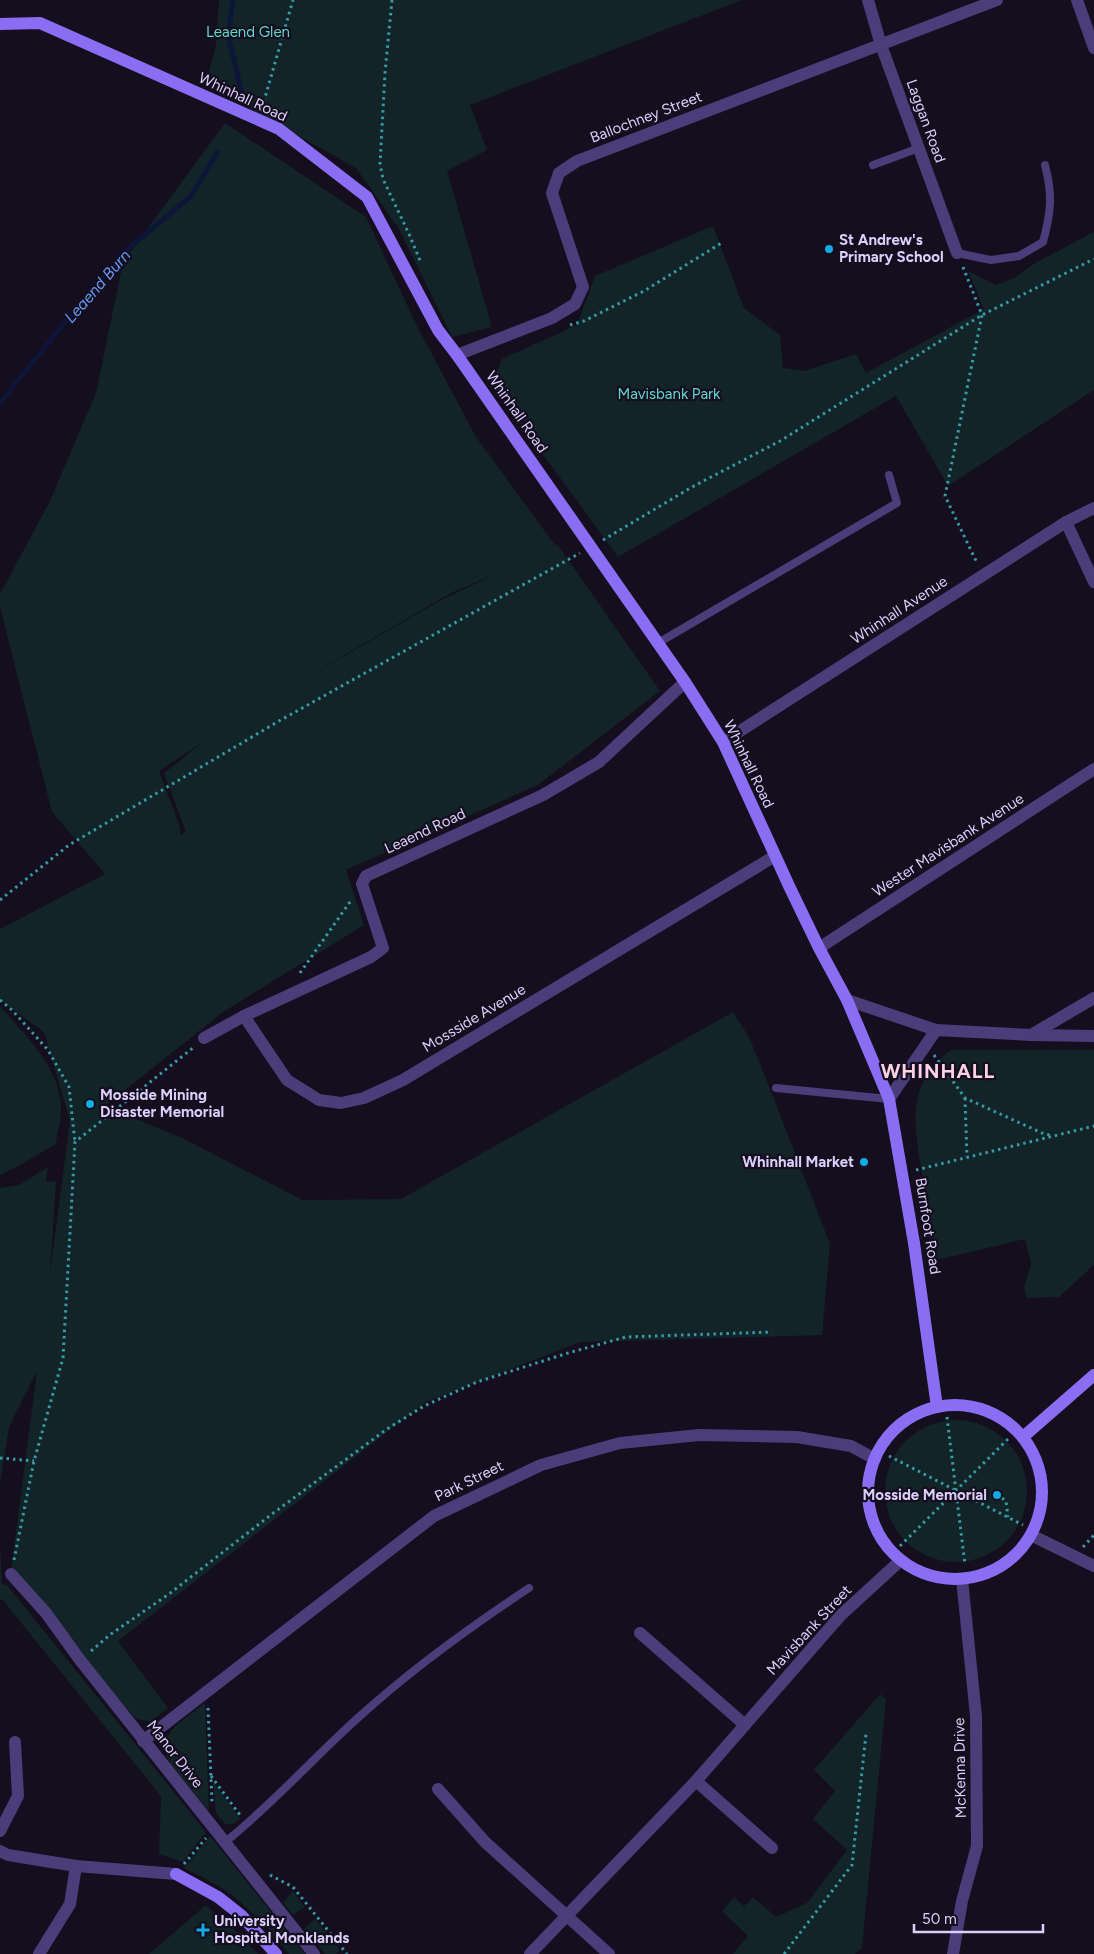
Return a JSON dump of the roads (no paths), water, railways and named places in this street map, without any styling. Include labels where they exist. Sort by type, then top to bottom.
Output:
[{"type":"street","name":"Laggan Road","points":[[868,0],[881,45],[957,253]]},
{"type":"street","name":"Ballochney Street","points":[[457,355],[552,318],[575,304],[583,287],[552,193],[559,173],[577,161],[997,0]]},
{"type":"street","points":[[1077,0],[1094,48]]},
{"type":"street","name":"Whinhall Road","points":[[0,24],[40,23],[279,129],[367,197],[438,330],[685,682],[723,742],[819,948],[847,1000],[870,1054]]},
{"type":"street","name":"Whinhall Avenue","points":[[723,742],[1066,522],[1094,508]]},
{"type":"street","points":[[1066,522],[1094,582]]},
{"type":"street","name":"Leaend Road","points":[[244,1016],[371,957],[383,948],[362,884],[366,876],[543,795],[599,762],[685,682]]},
{"type":"street","name":"Wester Mavisbank Avenue","points":[[819,948],[1094,769]]},
{"type":"street","name":"Mossside Avenue","points":[[244,1016],[287,1080],[303,1091],[319,1100],[341,1103],[364,1098],[402,1080],[775,856]]},
{"type":"street","points":[[1031,1035],[1094,998]]},
{"type":"street","points":[[847,1000],[936,1030],[1094,1036]]},
{"type":"street","points":[[204,1038],[244,1016]]},
{"type":"street","points":[[889,1099],[936,1030]]},
{"type":"street","name":"Burnfoot Road","points":[[870,1054],[889,1099],[942,1407]]},
{"type":"street","points":[[1020,1434],[1094,1375]]},
{"type":"street","points":[[964,1406],[990,1413],[1020,1434],[1034,1454],[1040,1470],[1042,1503],[1038,1520],[1032,1533],[1017,1554],[992,1572],[964,1578],[940,1578],[926,1574],[897,1557],[878,1532],[870,1509],[869,1483],[877,1455],[884,1443],[902,1424],[922,1412],[942,1407],[964,1406]]},
{"type":"street","name":"Park Street","points":[[144,1741],[434,1516],[541,1465],[620,1443],[699,1434],[797,1437],[851,1446],[877,1455]]},
{"type":"street","points":[[1032,1533],[1094,1566]]},
{"type":"street","name":"Mavisbank Street","points":[[530,1954],[696,1781],[841,1615],[897,1557]]},
{"type":"street","name":"Manor Drive","points":[[11,1574],[46,1613],[80,1660],[314,1954]]},
{"type":"street","name":"McKenna Drive","points":[[953,1954],[962,1901],[977,1846],[976,1716],[964,1578]]},
{"type":"street","points":[[640,1633],[745,1725]]},
{"type":"street","points":[[0,1831],[18,1796],[15,1742]]},
{"type":"street","points":[[696,1781],[772,1848]]},
{"type":"street","points":[[438,1789],[485,1842],[567,1914],[609,1954]]},
{"type":"street","points":[[0,1851],[8,1855],[76,1866],[176,1874],[224,1902],[242,1916],[276,1954]]},
{"type":"street","points":[[39,1954],[70,1904],[76,1866]]},
{"type":"lane","points":[[873,165],[919,148]]},
{"type":"lane","points":[[957,253],[991,260],[1018,256],[1043,242],[1050,212],[1050,184],[1045,165]]},
{"type":"lane","points":[[658,643],[897,503],[889,475]]},
{"type":"lane","points":[[776,1088],[889,1099]]},
{"type":"lane","points":[[224,1842],[246,1824],[360,1716],[426,1660],[478,1621],[529,1588]]},
{"type":"waterway","name":"Leaend Burn","points":[[233,0],[228,35],[243,98]]},
{"type":"waterway","name":"Leaend Burn","points":[[0,403],[118,257],[190,197],[218,152]]},
{"type":"place","name":"St Andrew's Primary School","points":[[829,249]]},
{"type":"place","name":"Mosside Mining Disaster Memorial","points":[[90,1104]]},
{"type":"place","name":"Whinhall Market","points":[[864,1162]]},
{"type":"place","name":"Mosside Memorial","points":[[997,1495]]},
{"type":"place","name":"University Hospital Monklands","points":[[203,1930]]},
{"type":"district","name":"WHINHALL","points":[[938,1071]]},
{"type":"park label","name":"Leaend Glen","points":[[248,32]]},
{"type":"park label","name":"Mavisbank Park","points":[[669,394]]}]
